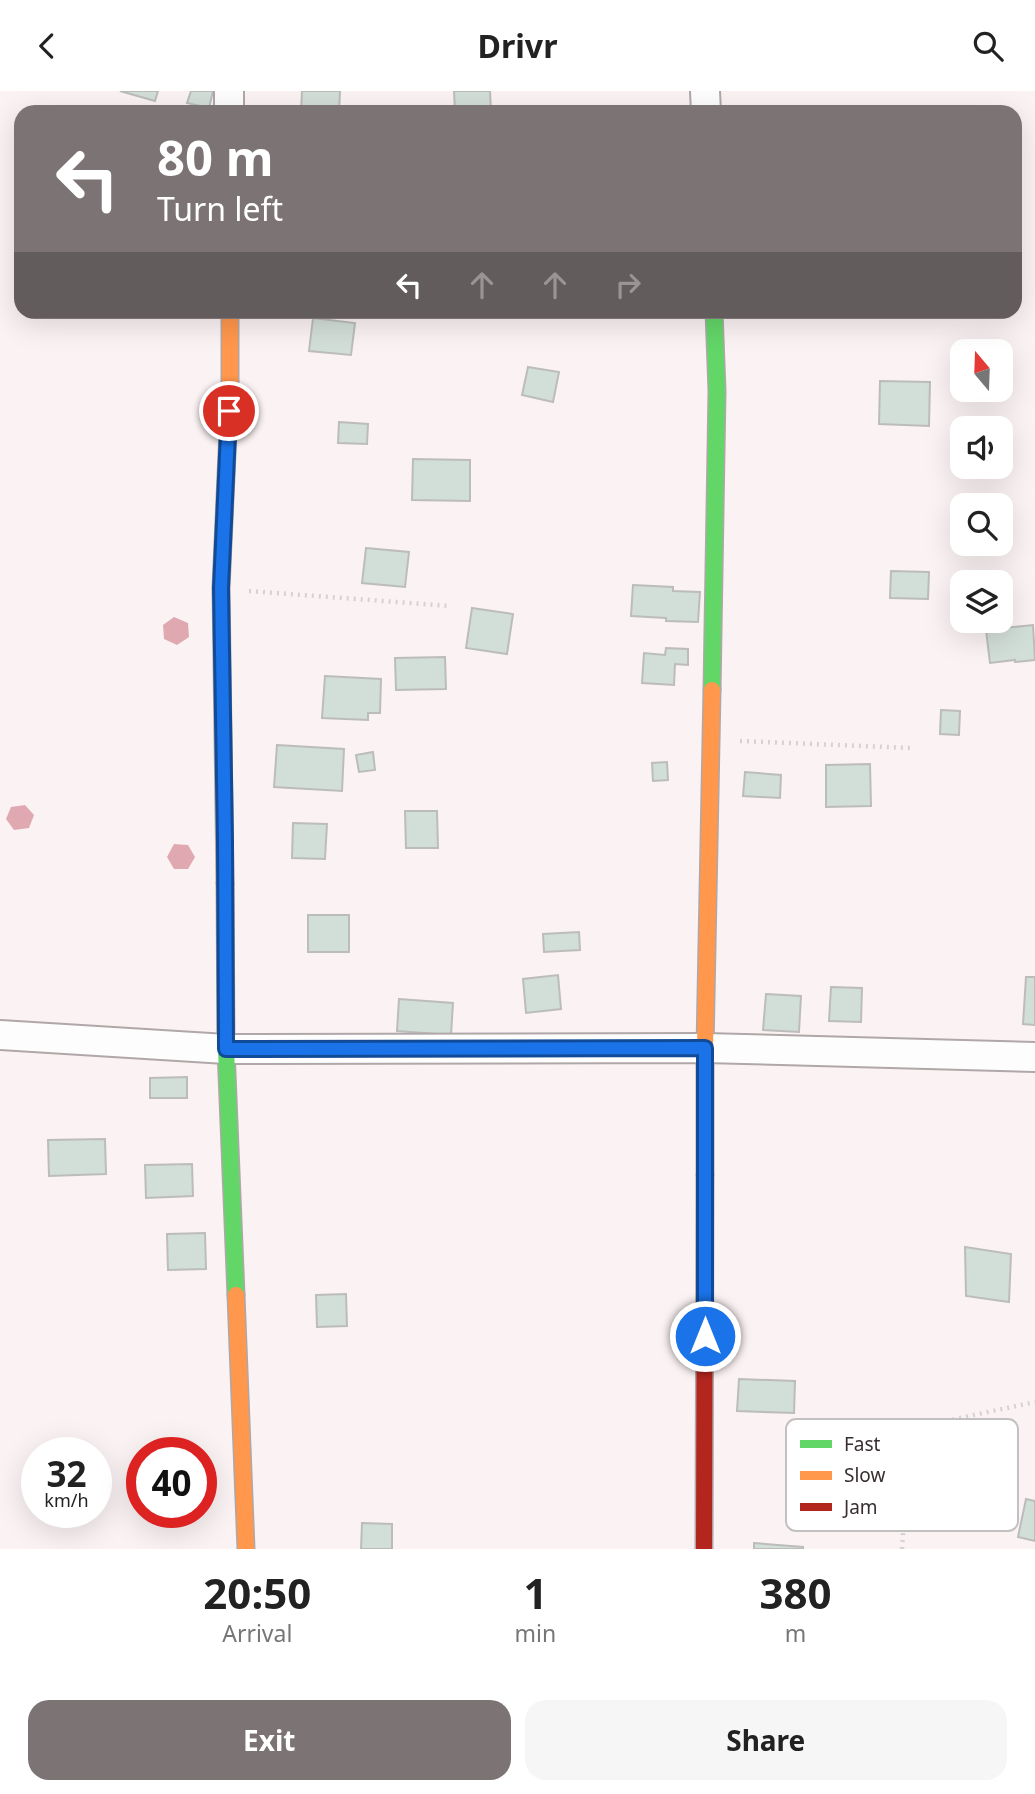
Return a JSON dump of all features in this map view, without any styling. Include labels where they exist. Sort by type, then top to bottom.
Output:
[{"type":"street","points":[[230,319],[230,386],[221,588],[226,1049],[246,1549]]},
{"type":"street","points":[[704,1549],[705,1048],[717,390],[714,319]]},
{"type":"street","points":[[0,1035],[226,1049],[705,1048],[1035,1057]]},
{"type":"path","points":[[221,588],[450,606]]},
{"type":"path","points":[[711,740],[911,748]]},
{"type":"path","points":[[955,1419],[1035,1402]]},
{"type":"path","points":[[902,1549],[903,1531]]},
{"type":"shaded area","points":[[174,617],[188,623],[189,637],[177,645],[164,639],[163,625]]},
{"type":"shaded area","points":[[25,805],[34,815],[29,828],[14,830],[6,819],[11,807]]},
{"type":"shaded area","points":[[174,844],[188,845],[195,857],[188,869],[174,869],[167,857]]},
{"type":"building","points":[[120,91],[158,91],[155,101]]},
{"type":"building","points":[[191,91],[213,91],[210,105],[187,103]]},
{"type":"building","points":[[302,91],[340,91],[339,105],[301,105]]},
{"type":"building","points":[[454,91],[490,91],[491,105],[455,105]]},
{"type":"building","points":[[313,319],[355,323],[351,355],[309,351]]},
{"type":"building","points":[[528,367],[559,372],[553,402],[522,395]]},
{"type":"building","points":[[880,381],[930,382],[929,426],[879,424]]},
{"type":"building","points":[[339,422],[368,424],[367,444],[338,443]]},
{"type":"building","points":[[413,459],[470,460],[470,501],[412,500]]},
{"type":"building","points":[[366,548],[409,552],[405,587],[362,583]]},
{"type":"building","points":[[891,571],[929,572],[928,599],[890,598]]},
{"type":"building","points":[[633,585],[673,587],[673,591],[700,592],[698,622],[631,616]]},
{"type":"building","points":[[472,608],[513,614],[507,654],[466,648]]},
{"type":"building","points":[[1033,625],[1035,660],[990,663],[986,633],[1013,633],[1013,627]]},
{"type":"building","points":[[666,648],[688,649],[688,665],[675,664],[674,685],[642,683],[644,653],[665,655]]},
{"type":"building","points":[[445,657],[446,689],[396,690],[395,658]]},
{"type":"building","points":[[325,676],[381,679],[380,713],[368,713],[368,720],[322,718]]},
{"type":"building","points":[[941,710],[960,711],[959,735],[940,734]]},
{"type":"building","points":[[277,745],[344,749],[342,791],[274,787]]},
{"type":"building","points":[[373,752],[375,770],[359,772],[356,755]]},
{"type":"building","points":[[667,762],[668,780],[653,781],[652,763]]},
{"type":"building","points":[[870,764],[871,806],[826,807],[826,765]]},
{"type":"building","points":[[745,772],[781,775],[780,798],[743,796]]},
{"type":"building","points":[[405,811],[437,811],[438,848],[406,848]]},
{"type":"building","points":[[293,823],[327,824],[325,859],[292,858]]},
{"type":"building","points":[[308,915],[349,915],[349,952],[308,952]]},
{"type":"building","points":[[579,932],[580,950],[544,952],[543,934]]},
{"type":"building","points":[[558,975],[561,1009],[526,1013],[523,979]]},
{"type":"building","points":[[1026,977],[1035,977],[1035,1025],[1023,1024]]},
{"type":"building","points":[[831,987],[862,988],[861,1022],[829,1021]]},
{"type":"building","points":[[766,994],[801,996],[799,1032],[763,1030]]},
{"type":"building","points":[[399,999],[453,1003],[451,1035],[397,1031]]},
{"type":"building","points":[[187,1077],[187,1098],[150,1098],[150,1078]]},
{"type":"building","points":[[105,1139],[106,1174],[49,1176],[48,1140]]},
{"type":"building","points":[[192,1164],[193,1196],[146,1198],[145,1165]]},
{"type":"building","points":[[205,1233],[206,1269],[168,1270],[167,1234]]},
{"type":"building","points":[[965,1247],[1011,1254],[1009,1302],[966,1296]]},
{"type":"building","points":[[346,1294],[347,1326],[317,1327],[316,1295]]},
{"type":"building","points":[[739,1379],[795,1381],[794,1413],[737,1411]]},
{"type":"building","points":[[1026,1499],[1035,1501],[1035,1541],[1018,1537]]},
{"type":"building","points":[[362,1523],[392,1524],[392,1549],[361,1549]]},
{"type":"building","points":[[754,1543],[803,1547],[803,1549],[754,1549]]},
{"type":"traffic: fast","points":[[712,690],[717,391],[714,319]]},
{"type":"traffic: fast","points":[[225,883],[226,1049],[236,1295]]},
{"type":"traffic: slow","points":[[225,883],[221,588],[230,386],[230,319]]},
{"type":"traffic: slow","points":[[705,1175],[712,690]]},
{"type":"traffic: slow","points":[[236,1295],[246,1549]]},
{"type":"traffic: jam","points":[[704,1549],[705,1175]]},
{"type":"route","points":[[229,411],[221,588],[226,1049],[705,1048],[705,1336]]}]
